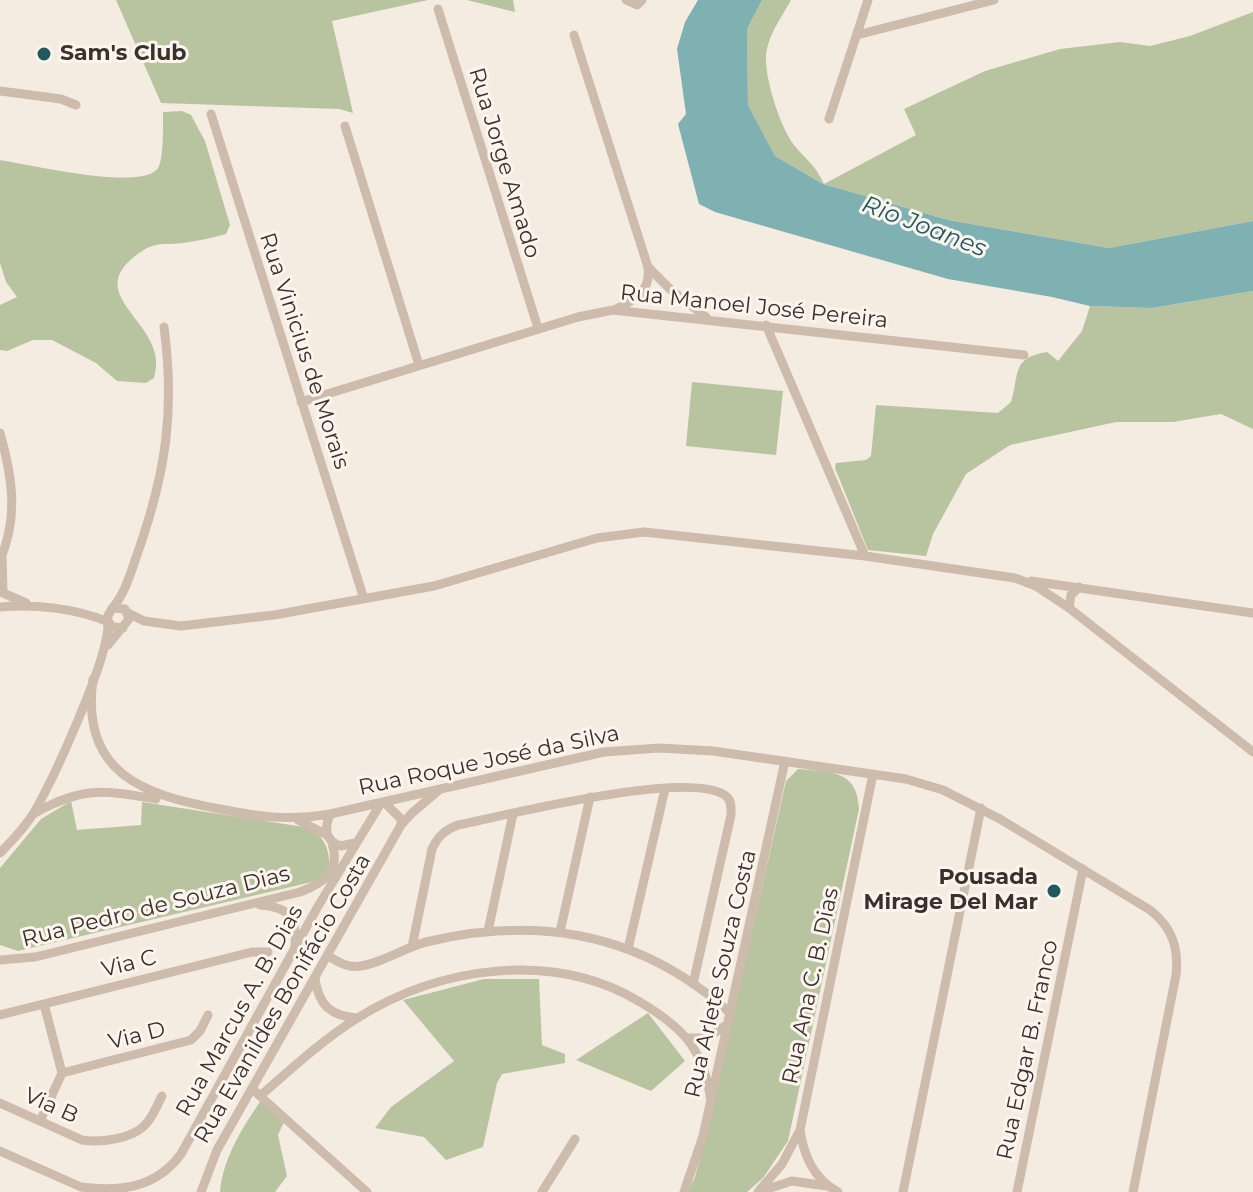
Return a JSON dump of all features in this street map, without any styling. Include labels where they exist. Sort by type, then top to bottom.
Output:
[{"type":"street","points":[[626,0],[637,5],[642,0]]},
{"type":"street","points":[[829,119],[868,0]]},
{"type":"street","points":[[857,35],[994,0]]},
{"type":"street","name":"Rua Jorge Amado","points":[[438,9],[538,328]]},
{"type":"street","points":[[574,35],[648,267],[648,283],[642,293],[613,310]]},
{"type":"street","points":[[0,91],[61,99],[76,105]]},
{"type":"street","name":"Rua Vinicius de Morais","points":[[211,114],[364,599]]},
{"type":"street","points":[[345,126],[419,365]]},
{"type":"street","points":[[648,267],[708,319]]},
{"type":"street","name":"Rua Manoel José Pereira","points":[[301,402],[538,328],[589,313],[613,310],[1024,355]]},
{"type":"street","points":[[766,325],[869,556]]},
{"type":"street","points":[[104,651],[128,622],[125,603],[127,583],[154,503],[167,442],[169,384],[164,327]]},
{"type":"street","points":[[0,433],[11,480],[13,505],[11,528],[1,558],[4,599],[0,607],[37,607],[78,613],[108,622],[113,627],[218,624],[364,599],[457,581],[597,538],[627,533],[679,534],[869,556],[1253,613]]},
{"type":"street","points":[[1024,580],[1069,608],[1253,752]]},
{"type":"street","points":[[0,853],[33,814],[54,772],[104,651],[110,610],[127,583]]},
{"type":"street","points":[[1069,608],[1071,595],[1079,587]]},
{"type":"street","points":[[2,591],[37,607]]},
{"type":"street","points":[[78,613],[119,607],[139,619],[156,624]]},
{"type":"street","name":"Rua Roque José da Silva","points":[[93,679],[92,719],[106,756],[137,785],[179,802]]},
{"type":"street","name":"Rua Roque José da Silva","points":[[33,814],[54,802],[85,792],[118,792],[266,818],[298,820],[578,757],[632,749],[686,748],[925,784],[981,808],[1155,914],[1167,928],[1176,949],[1176,975],[1133,1192]]},
{"type":"street","name":"Rua Arlete Souza Costa","points":[[684,1192],[711,1101],[785,761]]},
{"type":"street","name":"Rua Ana C. B. Dias","points":[[838,1192],[828,1186],[810,1165],[800,1130],[873,774]]},
{"type":"street","points":[[401,822],[442,788]]},
{"type":"street","points":[[412,947],[432,849],[440,834],[458,825],[590,797],[665,789],[699,789],[719,793],[730,802],[731,809],[693,984]]},
{"type":"street","points":[[628,949],[665,789]]},
{"type":"street","points":[[410,796],[412,813]]},
{"type":"street","points":[[401,822],[410,796]]},
{"type":"street","points":[[560,932],[590,797]]},
{"type":"street","points":[[383,802],[401,822]]},
{"type":"street","name":"Rua Marcus A. B. Dias","points":[[129,1191],[155,1180],[181,1154],[317,908],[383,802]]},
{"type":"street","points":[[902,1190],[981,808]]},
{"type":"street","points":[[351,810],[359,818],[363,830]]},
{"type":"street","points":[[330,814],[326,825],[330,839]]},
{"type":"street","points":[[488,931],[513,814]]},
{"type":"street","points":[[298,820],[346,847],[355,843]]},
{"type":"street","name":"Rua Evanildes Bonifácio Costa","points":[[201,1192],[217,1150],[401,822]]},
{"type":"street","name":"Rua Pedro de Souza Dias","points":[[0,960],[21,959],[318,885],[333,869],[335,853],[330,839]]},
{"type":"street","name":"Rua Edgar B. Franco","points":[[1017,1192],[1083,869]]},
{"type":"street","points":[[294,950],[296,930],[287,902],[298,892],[312,896],[317,908]]},
{"type":"street","points":[[249,904],[276,907],[302,924],[311,920]]},
{"type":"street","points":[[328,956],[356,967],[412,947],[488,931],[524,929],[560,932],[598,939],[628,949],[693,984],[730,1013]]},
{"type":"street","name":"Via C","points":[[0,1015],[252,952],[268,952]]},
{"type":"street","points":[[0,953],[21,959]]},
{"type":"street","points":[[260,1096],[311,1052],[358,1018],[416,990],[447,980],[519,969],[577,977],[616,990],[658,1013],[688,1038],[702,1062],[711,1101]]},
{"type":"street","points":[[315,979],[325,1008],[335,1014],[358,1018]]},
{"type":"street","points":[[40,1121],[62,1073],[44,1004]]},
{"type":"street","name":"Via D","points":[[62,1073],[191,1040],[208,1015]]},
{"type":"street","points":[[688,1038],[706,1038],[728,1024]]},
{"type":"street","points":[[252,1088],[367,1192]]},
{"type":"street","name":"Via B","points":[[0,1103],[82,1140],[100,1141],[140,1130],[149,1121],[162,1096]]},
{"type":"street","points":[[760,1192],[782,1164],[800,1130]]},
{"type":"street","points":[[542,1192],[575,1139]]},
{"type":"street","points":[[0,1151],[81,1187],[129,1191]]},
{"type":"street","points":[[760,1192],[792,1181],[828,1186]]},
{"type":"green space","points":[[116,0],[428,0],[332,21],[353,113],[339,109],[161,103]]},
{"type":"green space","points":[[467,0],[513,0],[515,12]]},
{"type":"green space","points":[[762,0],[791,0],[769,42],[766,57],[768,78],[789,137],[824,184],[916,135],[904,109],[985,71],[1060,49],[1120,42],[1150,46],[1190,36],[1253,12],[1253,221],[1109,248],[948,220],[823,184],[775,156],[748,105],[747,29]]},
{"type":"green space","points":[[182,111],[191,115],[205,141],[230,225],[226,234],[147,248],[126,265],[118,280],[120,295],[150,340],[156,358],[154,378],[146,383],[117,381],[96,363],[52,340],[33,340],[7,351],[0,350],[0,305],[17,297],[6,282],[0,263],[0,160],[108,177],[148,175],[160,164],[163,112]]},
{"type":"green space","points":[[1253,291],[1253,429],[1221,414],[1173,422],[1116,422],[1010,445],[966,474],[933,534],[926,556],[868,550],[835,468],[836,463],[866,460],[871,456],[876,405],[998,413],[1011,402],[1022,363],[1027,358],[1047,352],[1058,361],[1082,331],[1090,306],[1152,308]]},
{"type":"green space","points":[[692,382],[783,391],[776,455],[686,446]]},
{"type":"green space","points":[[798,769],[830,772],[847,780],[853,786],[859,809],[788,1141],[763,1178],[747,1192],[688,1192],[707,1131],[786,781]]},
{"type":"green space","points":[[71,801],[77,830],[141,825],[142,802],[304,827],[321,838],[330,868],[316,881],[18,951],[0,945],[0,868],[41,819]]},
{"type":"green space","points":[[484,979],[539,979],[542,1045],[565,1054],[565,1063],[502,1074],[497,1083],[483,1147],[446,1160],[424,1137],[375,1128],[391,1107],[454,1061],[403,1000]]},
{"type":"green space","points":[[648,1013],[685,1061],[651,1091],[576,1060]]},
{"type":"green space","points":[[264,1096],[285,1120],[278,1135],[287,1176],[275,1192],[220,1192],[230,1154]]},
{"type":"water","name":"Rio Joanes","points":[[698,0],[762,0],[747,29],[748,105],[775,156],[823,184],[948,220],[1109,248],[1253,221],[1253,291],[1152,308],[1090,306],[948,279],[715,212],[699,204],[678,124],[686,114],[677,49],[685,22]]},
{"type":"place","name":"Sam's Club","points":[[44,54]]},
{"type":"place","name":"Pousada Mirage Del Mar","points":[[1054,891]]}]
